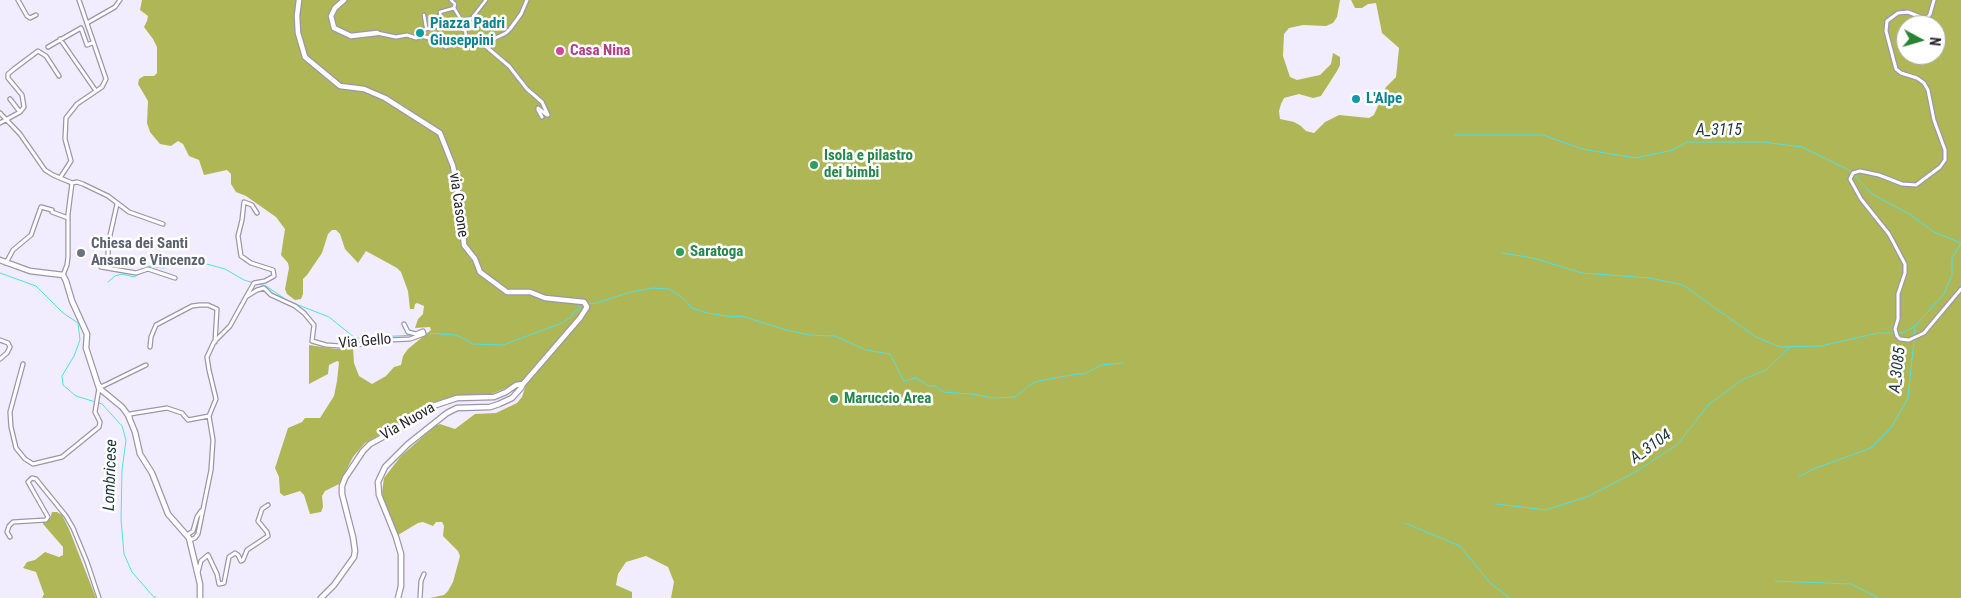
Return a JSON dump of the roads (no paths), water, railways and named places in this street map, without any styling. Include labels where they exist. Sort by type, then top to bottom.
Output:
[{"type":"street","points":[[18,0],[27,16],[30,18],[36,15]]},
{"type":"street","points":[[60,178],[71,161],[66,145],[66,118],[74,107],[104,84],[105,77],[79,0]]},
{"type":"street","points":[[87,23],[115,7],[120,0]]},
{"type":"street","name":"via Casone","points":[[299,0],[297,16],[298,33],[305,57],[340,86],[364,89],[385,98],[440,133],[452,166],[460,208],[464,244],[475,259],[480,272],[507,292],[530,292],[545,298],[586,304],[580,318],[523,384]]},
{"type":"street","points":[[344,0],[335,8],[331,16],[334,28],[351,36],[376,32],[396,36],[407,35],[416,38],[421,36],[429,38],[446,48],[450,44],[462,42],[483,44],[506,33],[521,14],[527,0]]},
{"type":"street","points":[[451,0],[455,4],[454,8],[466,33],[462,42]]},
{"type":"street","points":[[416,38],[425,29],[472,18],[486,0]]},
{"type":"street","points":[[1934,0],[1928,17],[1924,18],[1908,12],[1898,13],[1887,21],[1886,31],[1896,69],[1901,73],[1917,78],[1924,83],[1928,90],[1934,120],[1945,150],[1946,156],[1943,164],[1916,185],[1902,184],[1879,175],[1860,172],[1853,173],[1850,179],[1861,199],[1889,234],[1905,264],[1905,273],[1898,294],[1896,336],[1900,339],[1909,340],[1924,333],[1961,289]]},
{"type":"street","points":[[442,24],[440,12],[454,8]]},
{"type":"street","points":[[424,15],[428,27],[425,29]]},
{"type":"street","points":[[48,47],[81,28],[87,45],[92,43]]},
{"type":"street","points":[[60,39],[96,91]]},
{"type":"street","points":[[483,44],[509,66],[527,89],[542,102],[548,115],[538,108],[542,117]]},
{"type":"street","points":[[0,123],[20,112],[24,107],[22,95],[8,78],[8,74],[38,51],[46,56],[59,76]]},
{"type":"street","points":[[10,99],[20,112]]},
{"type":"street","points":[[0,113],[20,134],[45,170],[72,184],[77,182],[108,196],[129,212],[163,224]]},
{"type":"street","points":[[23,364],[10,412],[11,426],[16,448],[29,463],[38,464],[62,457],[99,427],[100,422],[94,412],[99,388],[86,348],[86,331],[63,275],[68,257],[68,218],[72,184]]},
{"type":"street","points":[[214,342],[230,326],[253,284],[274,276],[273,270],[250,263],[242,256],[238,236],[244,202],[252,205],[257,213]]},
{"type":"street","points":[[107,268],[109,240],[118,204]]},
{"type":"street","points":[[6,263],[13,250],[31,236],[41,206],[68,218]]},
{"type":"street","points":[[0,260],[30,271],[63,275]]},
{"type":"street","points":[[101,267],[117,271],[156,270],[175,278]]},
{"type":"street","name":"Via Gello","points":[[246,297],[264,288],[271,295],[295,306],[314,325],[312,341],[326,345],[340,346],[410,339],[424,333],[423,330],[408,332],[404,324]]},
{"type":"street","points":[[150,347],[151,337],[156,325],[192,306],[208,305],[217,309],[214,342],[207,357],[216,399],[209,416],[213,445],[211,470],[202,511],[197,517],[189,538]]},
{"type":"street","points":[[0,340],[8,343],[10,347],[7,353],[0,359]]},
{"type":"street","points":[[97,381],[101,386],[133,373],[146,365]]},
{"type":"street","name":"Via Nuova","points":[[322,598],[354,557],[355,551],[342,486],[344,478],[363,451],[370,444],[433,406],[457,398],[494,397],[523,384]]},
{"type":"street","name":"Via Nuova","points":[[398,598],[401,586],[401,554],[379,495],[378,482],[385,467],[408,444],[447,412],[457,408],[490,408],[512,398],[523,384]]},
{"type":"street","points":[[99,388],[122,407],[130,420],[136,432],[140,454],[152,473],[168,514],[189,538],[198,573],[200,598]]},
{"type":"street","points":[[130,420],[130,414],[166,408],[179,411],[188,420],[209,416]]},
{"type":"street","points":[[10,537],[8,532],[9,526],[13,522],[46,520],[48,517],[29,486],[29,480],[32,478],[36,479],[66,516],[87,562],[99,598]]},
{"type":"street","points":[[198,573],[201,560],[208,555],[220,584],[224,583],[229,557],[235,553],[241,561],[243,560],[247,550],[268,536],[269,534],[258,521],[263,507],[268,504]]},
{"type":"street","points":[[420,598],[421,581],[424,574]]},
{"type":"waterway","name":"A_3115","points":[[1454,135],[1543,135],[1582,149],[1635,158],[1673,150],[1687,142],[1763,142],[1802,147],[1851,171],[1872,194],[1911,215],[1934,232],[1961,243]]},
{"type":"waterway","points":[[1502,253],[1533,258],[1582,273],[1650,278],[1683,285],[1756,337],[1780,347],[1821,346],[1878,333],[1903,333],[1915,326],[1944,294],[1952,275],[1952,258],[1961,243]]},
{"type":"waterway","points":[[143,270],[149,266],[163,268],[192,260],[225,269],[244,280],[254,283]]},
{"type":"waterway","name":"Lombricese","points":[[0,273],[36,286],[63,313],[78,323],[80,340],[74,356],[62,376],[63,385],[76,396],[102,404],[122,426],[126,440],[122,470],[121,519],[124,554],[132,572],[156,598]]},
{"type":"waterway","points":[[108,282],[115,276],[122,274],[134,277],[141,273]]},
{"type":"waterway","points":[[258,284],[266,286],[288,301],[329,317],[355,338],[417,335]]},
{"type":"waterway","points":[[588,304],[652,288],[669,289],[683,298],[692,308],[707,313],[733,317],[742,316],[786,330],[810,335],[835,336],[866,350],[890,354],[904,381],[916,378],[929,386],[935,386],[943,392],[993,398],[1015,397],[1031,384],[1039,381],[1084,374],[1101,365],[1123,363]]},
{"type":"waterway","points":[[425,333],[455,335],[472,344],[503,345],[562,323],[584,305]]},
{"type":"waterway","name":"A_3085","points":[[1914,336],[1915,327]]},
{"type":"waterway","name":"A_3085","points":[[1799,477],[1813,469],[1871,448],[1891,428],[1908,398],[1914,340]]},
{"type":"waterway","name":"A_3104","points":[[1496,504],[1546,510],[1589,496],[1637,471],[1678,444],[1708,405],[1742,380],[1766,370],[1790,347]]},
{"type":"waterway","points":[[1405,523],[1460,546],[1491,584],[1510,598]]},
{"type":"waterway","points":[[1775,581],[1851,584],[1879,598]]},
{"type":"place","name":"Piazza Padri Giuseppini","points":[[420,33]]},
{"type":"place","name":"Casa Nina","points":[[560,51]]},
{"type":"place","name":"L'Alpe","points":[[1356,99]]},
{"type":"place","name":"Isola e pilastro dei bimbi","points":[[814,165]]},
{"type":"place","name":"Saratoga","points":[[680,252]]},
{"type":"place","name":"Chiesa dei Santi Ansano e Vincenzo","points":[[81,253]]},
{"type":"place","name":"Maruccio Area","points":[[834,399]]}]
